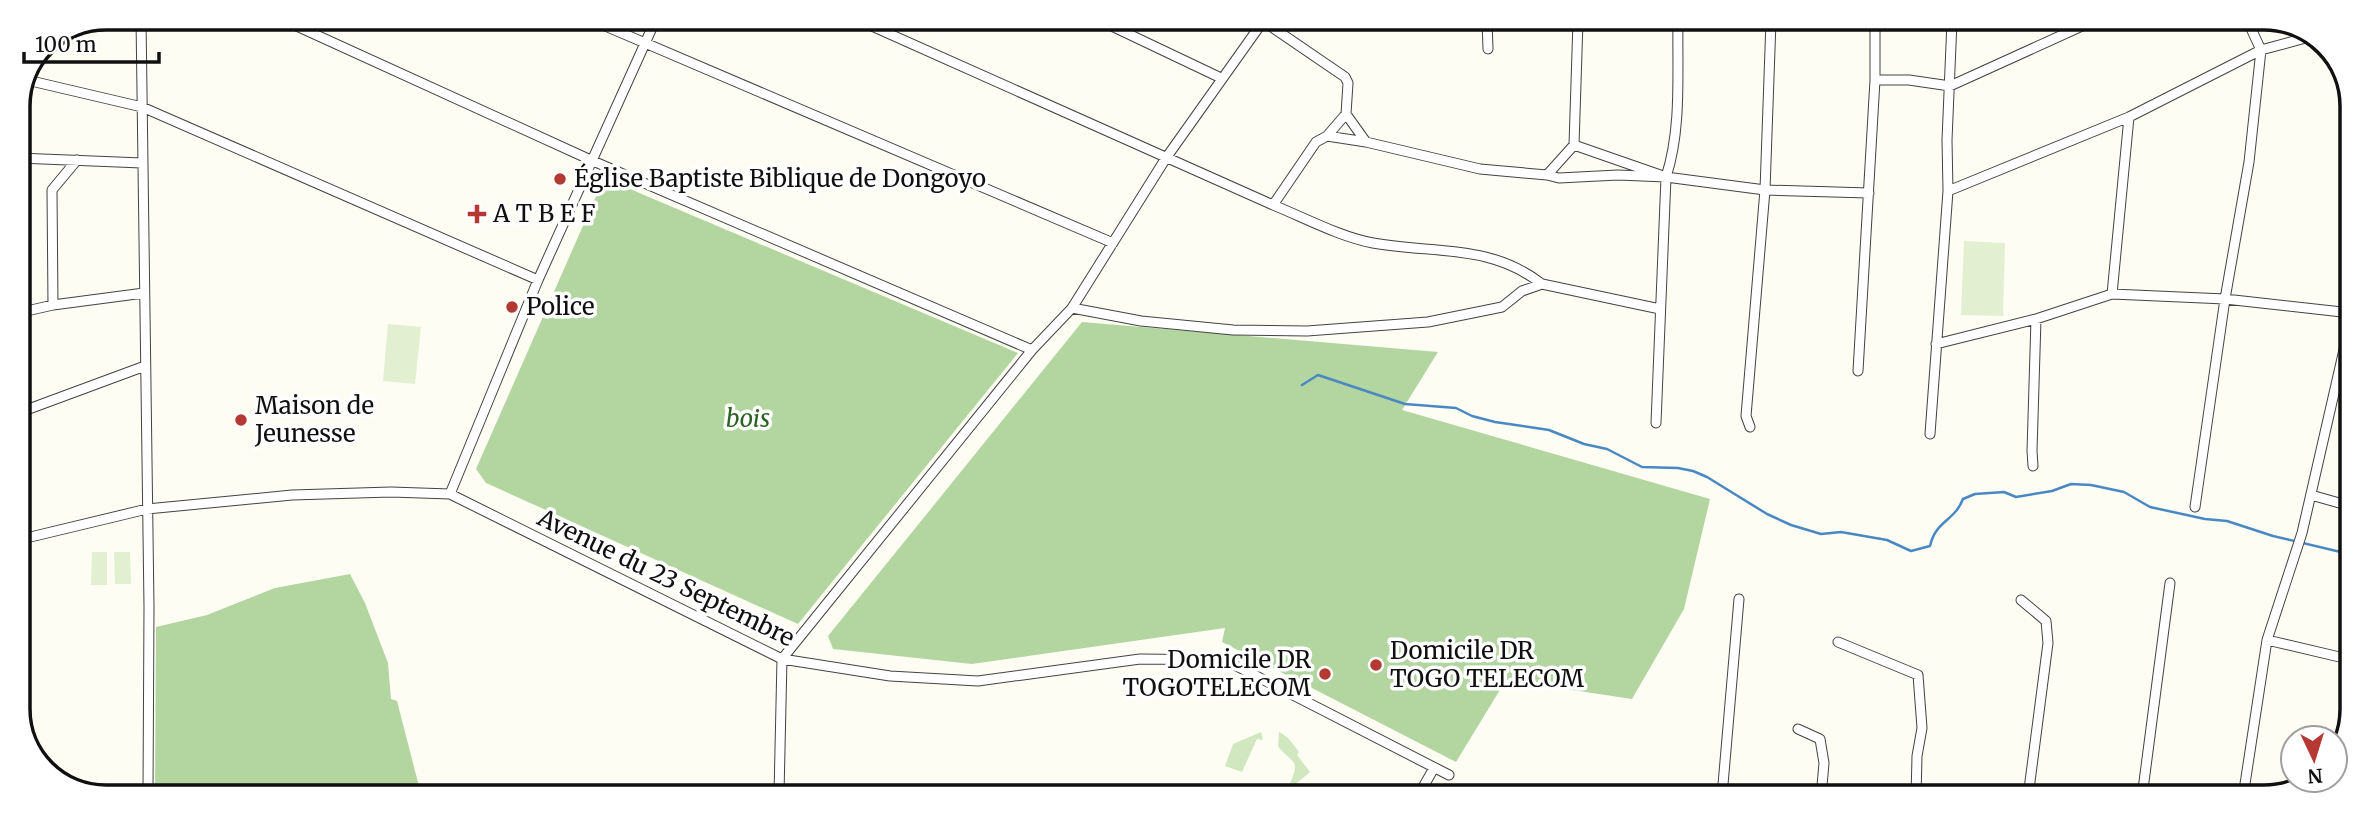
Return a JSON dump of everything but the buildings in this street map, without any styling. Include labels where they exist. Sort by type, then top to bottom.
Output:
[{"type":"street","points":[[141,30],[148,785]]},
{"type":"street","points":[[305,30],[593,161],[1031,351]]},
{"type":"street","points":[[614,30],[1113,243]]},
{"type":"street","points":[[450,494],[538,280],[651,30]]},
{"type":"street","points":[[881,30],[1273,205],[1369,243],[1481,255],[1532,276],[1542,284],[1660,309]]},
{"type":"street","points":[[1120,30],[1221,78]]},
{"type":"street","points":[[779,785],[782,659],[1031,351],[1072,308],[1166,158],[1257,30]]},
{"type":"street","points":[[1273,205],[1315,142],[1327,136],[1346,114],[1348,83],[1345,77],[1277,30]]},
{"type":"street","points":[[1487,30],[1488,49]]},
{"type":"street","points":[[1547,175],[1574,145],[1578,30]]},
{"type":"street","points":[[1656,424],[1666,177],[1676,117],[1678,30]]},
{"type":"street","points":[[1750,427],[1746,416],[1765,190],[1771,30]]},
{"type":"street","points":[[1858,371],[1875,80],[1875,30]]},
{"type":"street","points":[[1930,434],[1948,191],[1947,140],[1952,30]]},
{"type":"street","points":[[1875,80],[1909,80],[1951,86],[2066,30]]},
{"type":"street","points":[[2195,507],[2225,299],[2249,162],[2261,50],[2252,30]]},
{"type":"street","points":[[1948,191],[2129,117],[2261,50],[2301,39]]},
{"type":"street","points":[[34,82],[142,107],[538,280]]},
{"type":"street","points":[[1346,114],[1366,142]]},
{"type":"street","points":[[2112,294],[2129,117]]},
{"type":"street","points":[[1327,136],[1366,142],[1480,169],[1559,178],[1666,177],[1765,190],[1869,193]]},
{"type":"street","points":[[1574,145],[1666,177]]},
{"type":"street","points":[[30,158],[142,163]]},
{"type":"street","points":[[53,305],[52,190],[77,160]]},
{"type":"street","points":[[1072,308],[1141,321],[1233,330],[1307,331],[1429,321],[1502,307],[1522,291],[1542,284]]},
{"type":"street","points":[[30,310],[144,293]]},
{"type":"street","points":[[1936,344],[2036,318],[2112,294],[2225,299],[2340,312]]},
{"type":"street","points":[[2034,466],[2032,451],[2036,318]]},
{"type":"street","points":[[30,409],[145,366]]},
{"type":"street","points":[[2245,785],[2267,640],[2302,533],[2340,367]]},
{"type":"street","name":"Avenue du 23 Septembre","points":[[30,537],[147,509],[292,495],[391,492],[450,494],[782,659],[890,676],[978,681],[1140,659],[1224,660],[1449,775]]},
{"type":"street","points":[[2311,495],[2340,503]]},
{"type":"street","points":[[2144,785],[2170,583]]},
{"type":"street","points":[[1723,785],[1739,599]]},
{"type":"street","points":[[2021,600],[2046,621],[2048,643],[2030,785]]},
{"type":"street","points":[[2267,640],[2340,657]]},
{"type":"street","points":[[1838,642],[1918,675],[1922,728],[1917,756],[1916,785]]},
{"type":"street","points":[[1798,729],[1820,739],[1824,763],[1822,785]]},
{"type":"street","points":[[1424,785],[1434,768]]},
{"type":"green space","name":"bois","points":[[604,178],[1018,353],[798,624],[486,483],[476,469]]},
{"type":"green space","points":[[1964,241],[2005,243],[2003,316],[1961,315]]},
{"type":"green space","points":[[1082,322],[1438,352],[1402,410],[1710,499],[1684,609],[1632,699],[1506,680],[1456,762],[1222,642],[1225,628],[972,664],[833,649],[828,636]]},
{"type":"green space","points":[[388,324],[421,327],[415,384],[383,381]]},
{"type":"green space","points":[[92,552],[107,552],[107,585],[91,585]]},
{"type":"green space","points":[[114,552],[130,552],[131,584],[115,584]]},
{"type":"green space","points":[[350,574],[365,603],[388,663],[391,699],[397,701],[419,785],[155,785],[156,627],[207,615],[275,588]]},
{"type":"green space","points":[[1261,732],[1263,740],[1257,739],[1242,772],[1225,766],[1233,744]]},
{"type":"green space","points":[[1279,732],[1299,752],[1297,755],[1310,772],[1295,785],[1290,783],[1295,765],[1278,746]]},
{"type":"waterway","points":[[1302,385],[1318,375],[1405,404],[1456,408],[1472,416],[1495,422],[1549,430],[1584,444],[1607,449],[1642,467],[1693,471],[1791,525],[1821,534],[1841,532],[1887,540],[1911,551],[1930,546],[1936,531],[1955,512],[1963,499],[1975,494],[2004,492],[2016,497],[2052,491],[2071,484],[2124,492],[2150,507],[2227,521],[2273,536],[2340,552]]},
{"type":"place","name":"Église Baptiste Biblique de Dongoyo","points":[[560,179]]},
{"type":"place","name":"A T B E F","points":[[477,214]]},
{"type":"place","name":"Police","points":[[512,307]]},
{"type":"place","name":"Maison de Jeunesse","points":[[241,420]]},
{"type":"place","name":"Domicile DR TOGO TELECOM","points":[[1376,665]]},
{"type":"place","name":"Domicile DR TOGOTELECOM","points":[[1325,674]]}]
